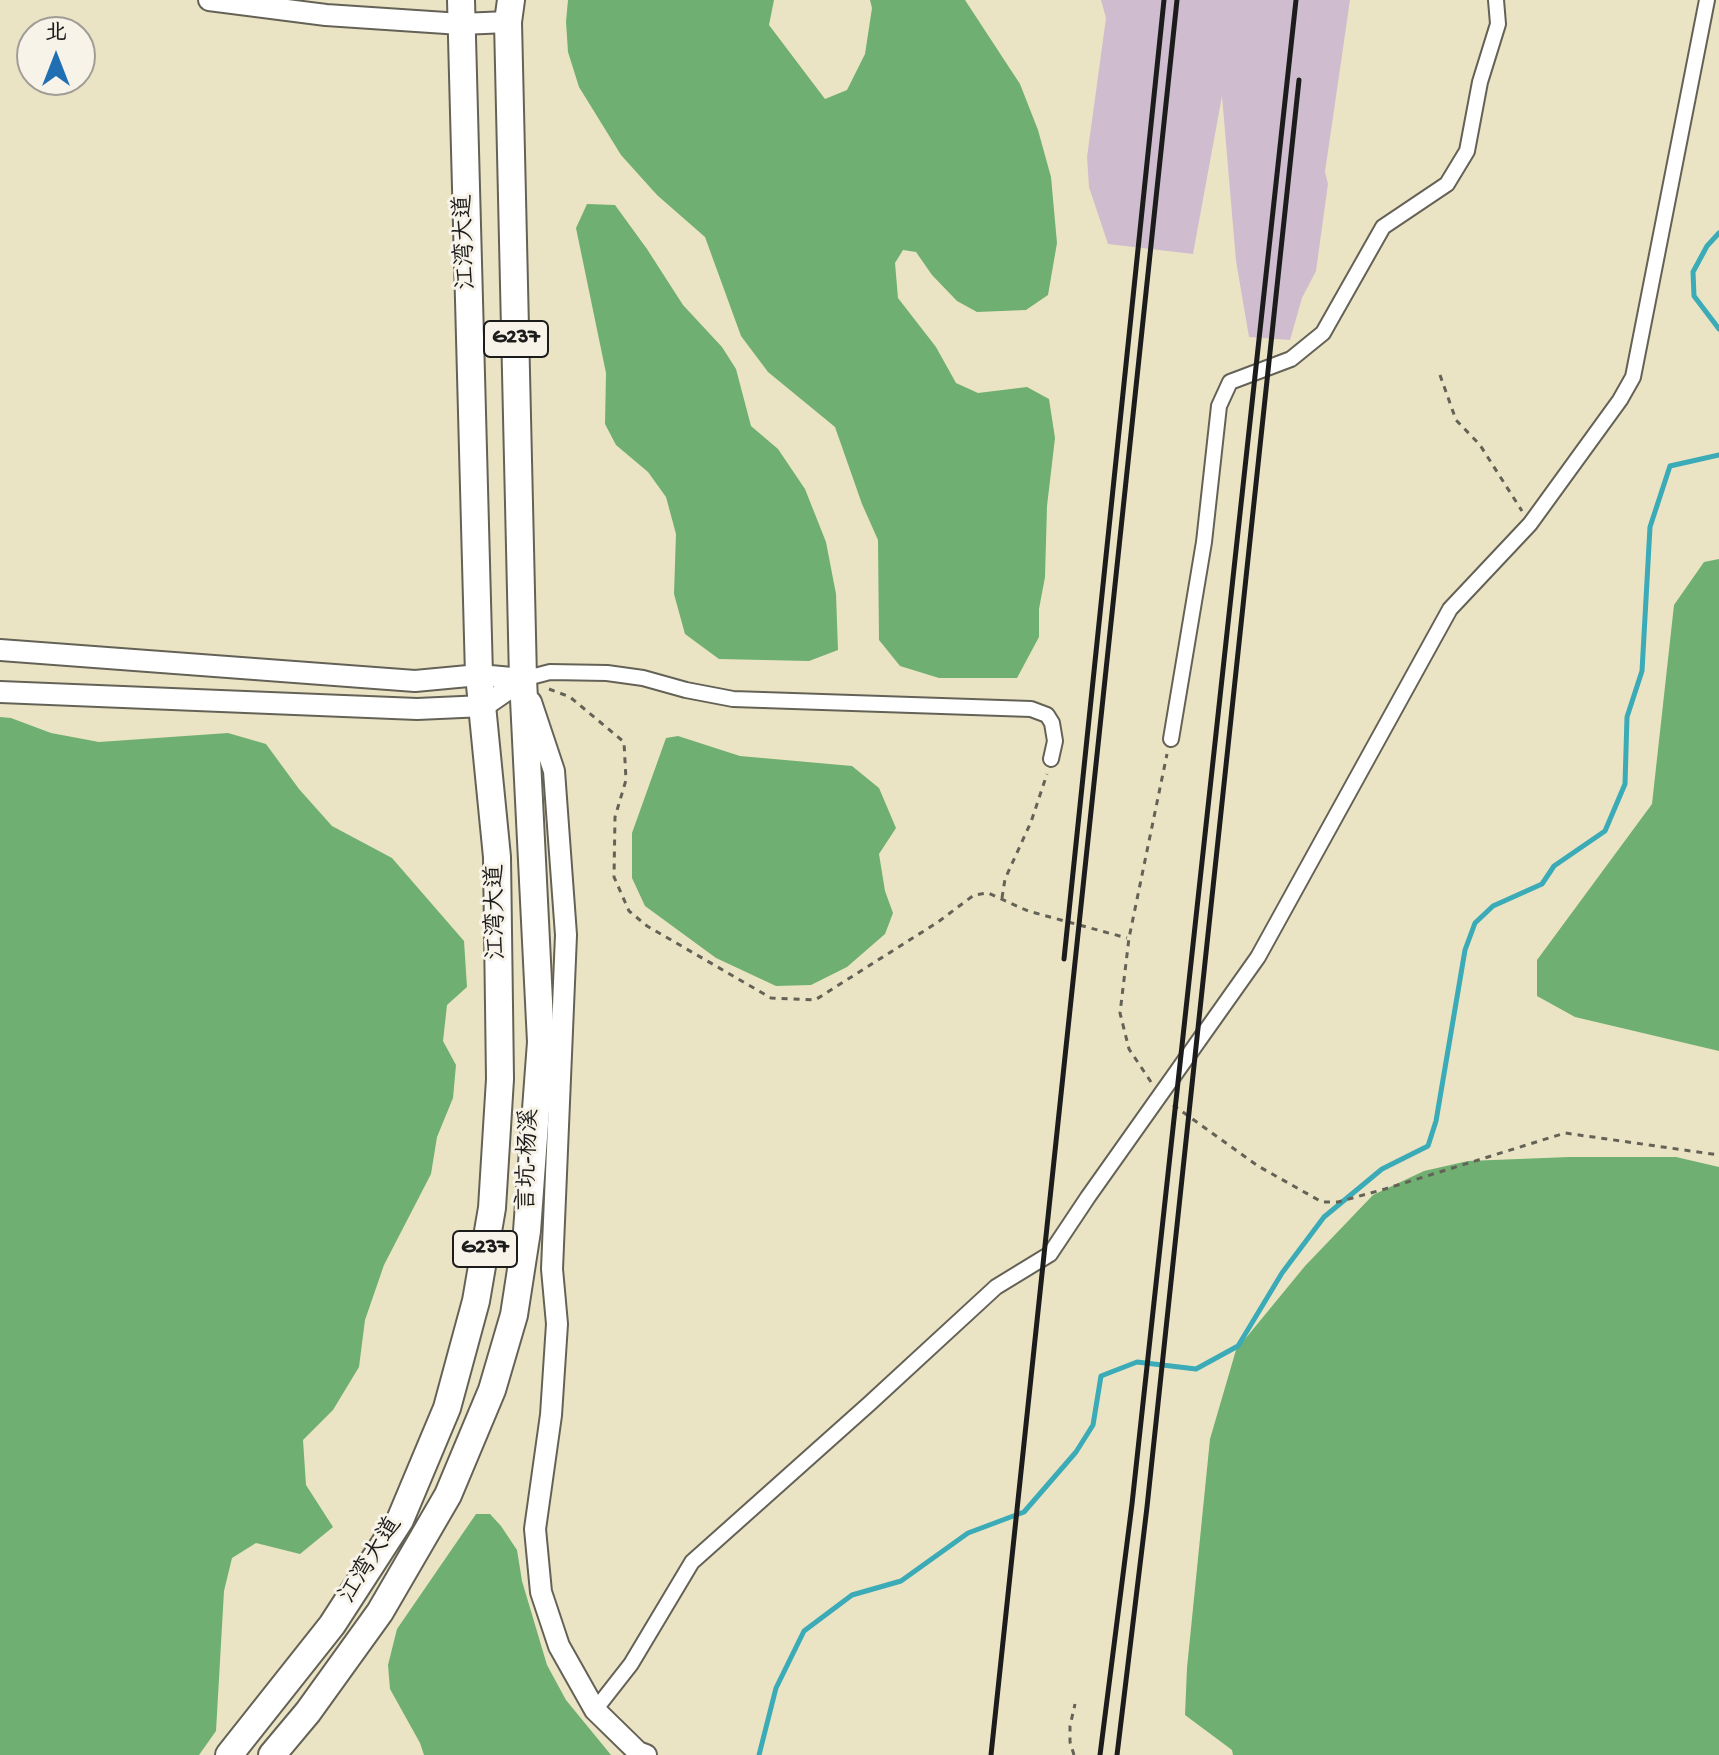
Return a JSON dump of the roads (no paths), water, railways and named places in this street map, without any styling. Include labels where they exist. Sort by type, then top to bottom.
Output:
[{"type":"highway","name":"江湾大道","points":[[272,1755],[308,1712],[380,1612],[448,1495],[492,1390],[514,1315],[527,1231],[541,1042],[523,679],[509,11]]},
{"type":"highway","name":"江湾大道","points":[[229,1755],[332,1625],[400,1520],[447,1408],[476,1301],[492,1208],[500,1079],[497,857],[479,675],[461,12]]},
{"type":"main road","points":[[209,0],[326,15],[509,11]]},
{"type":"main road","points":[[0,650],[415,681],[479,675],[523,679]]},
{"type":"main road","points":[[0,692],[417,709],[484,706],[523,679]]},
{"type":"main road","name":"言坑-杨溪","points":[[523,679],[554,771],[566,935],[552,1269],[557,1324],[551,1415],[535,1529],[541,1592],[559,1646],[595,1710],[641,1754]]},
{"type":"street","points":[[1171,739],[1204,542],[1219,406],[1230,382],[1291,359],[1323,333],[1383,227],[1447,184],[1467,151],[1480,82],[1498,24],[1496,0]]},
{"type":"street","points":[[595,1710],[631,1664],[692,1562],[996,1287],[1050,1254],[1258,957],[1450,609],[1530,524],[1620,400],[1633,377],[1707,0]]},
{"type":"street","points":[[523,679],[550,672],[607,673],[733,699],[1031,709],[1047,715],[1052,723],[1055,741],[1051,759]]},
{"type":"waterway","points":[[1719,233],[1707,246],[1693,272],[1694,296],[1719,329]]},
{"type":"waterway","points":[[759,1755],[776,1688],[804,1631],[852,1595],[901,1581],[968,1533],[1024,1512],[1076,1452],[1093,1425],[1101,1376],[1137,1362],[1196,1369],[1238,1346],[1282,1273],[1324,1217],[1382,1169],[1428,1146],[1436,1121],[1465,950],[1475,923],[1493,906],[1542,884],[1554,866],[1605,831],[1625,784],[1627,717],[1642,671],[1650,527],[1670,466],[1719,455]]},
{"type":"railway","points":[[1064,959],[1164,0]]},
{"type":"railway","points":[[991,1755],[1177,0]]},
{"type":"railway","points":[[1100,1755],[1132,1504],[1296,0]]},
{"type":"railway","points":[[1117,1755],[1147,1507],[1299,80]]}]
